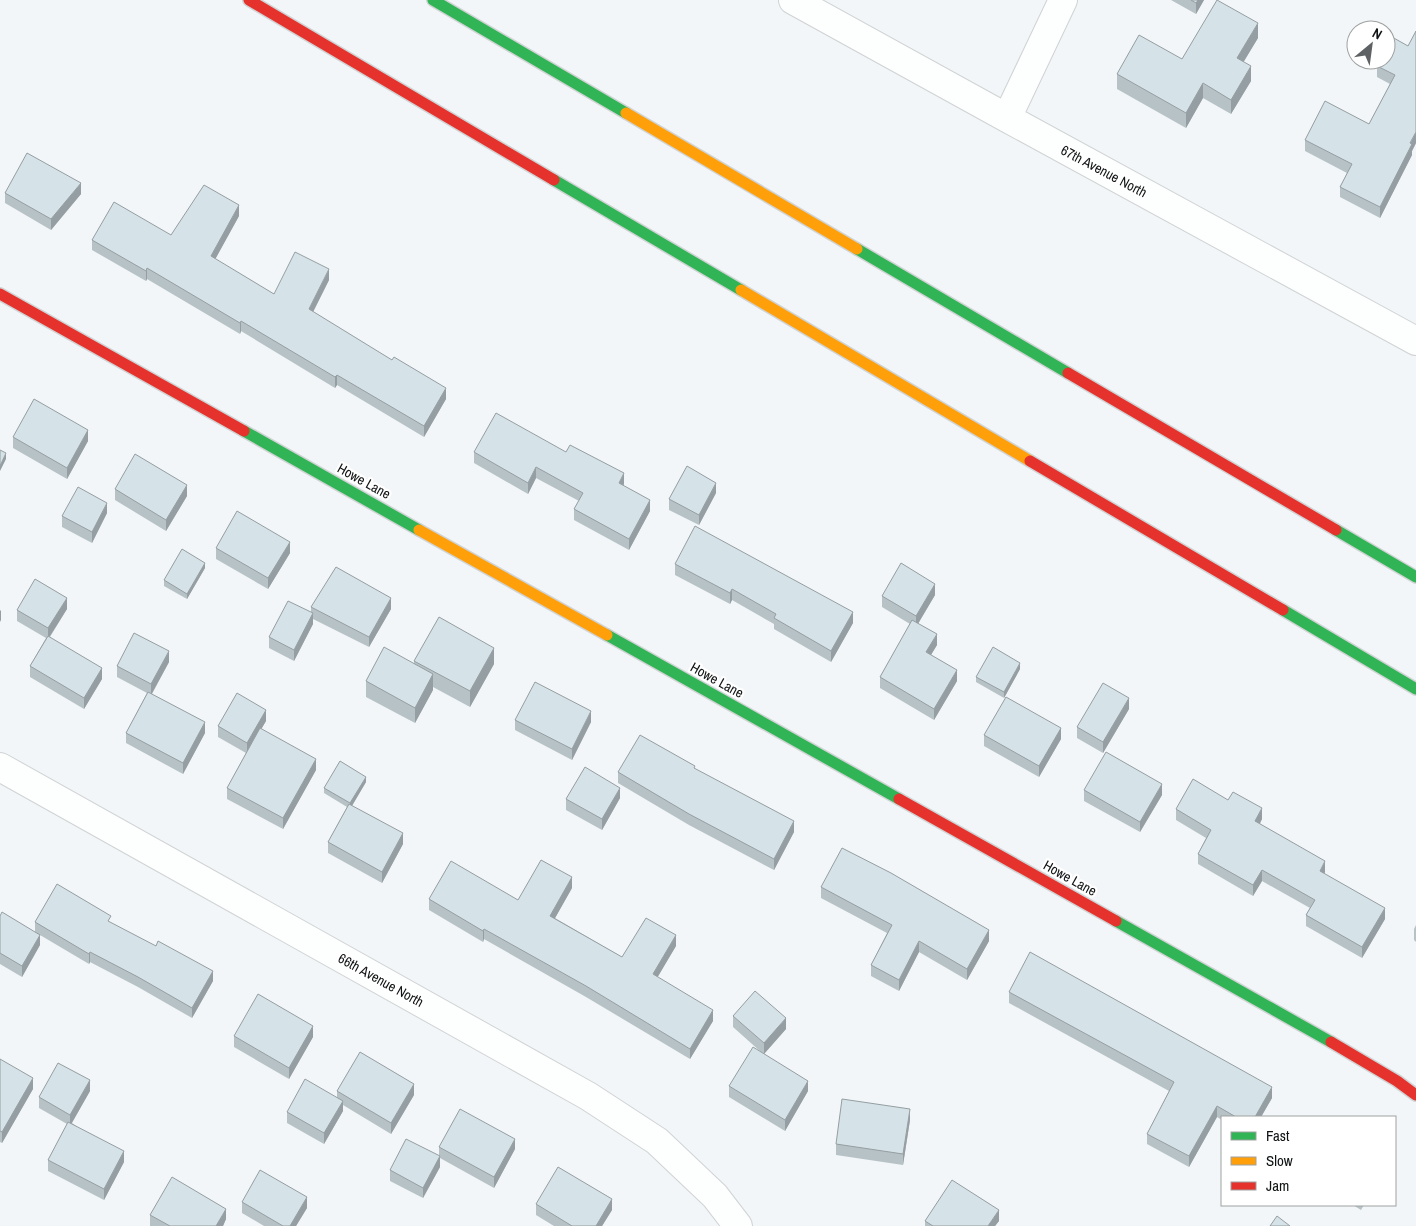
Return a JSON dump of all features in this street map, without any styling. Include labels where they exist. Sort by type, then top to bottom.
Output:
[{"type":"main road","points":[[249,0],[1416,689]]},
{"type":"main road","points":[[433,0],[1416,578]]},
{"type":"main road","name":"Howe Lane","points":[[0,294],[1306,1028],[1397,1081],[1416,1095]]},
{"type":"street","name":"67th Avenue North","points":[[793,0],[1416,341]]},
{"type":"street","points":[[1007,118],[1063,0]]},
{"type":"street","name":"66th Avenue North","points":[[0,767],[588,1096],[658,1141],[715,1196],[738,1226]]},
{"type":"building","points":[[1217,0],[1258,23],[1237,58],[1251,66],[1231,100],[1203,83],[1186,113],[1117,74],[1139,35],[1182,59]]},
{"type":"building","points":[[1416,31],[1416,132],[1410,143],[1412,144],[1380,207],[1340,187],[1352,164],[1305,140],[1325,101],[1369,124],[1395,75],[1385,70],[1396,70],[1396,39],[1408,46]]},
{"type":"building","points":[[27,153],[81,183],[51,219],[5,193]]},
{"type":"building","points":[[204,185],[239,205],[211,256],[274,294],[295,252],[329,269],[309,309],[392,360],[394,357],[446,388],[424,426],[337,375],[335,377],[241,321],[240,323],[147,268],[146,271],[92,240],[114,202],[171,235]]},
{"type":"building","points":[[34,399],[88,430],[67,468],[13,437]]},
{"type":"building","points":[[496,413],[566,452],[570,445],[624,473],[619,483],[650,500],[629,539],[574,509],[583,493],[536,467],[528,483],[474,452]]},
{"type":"building","points":[[0,450],[6,453],[0,466]]},
{"type":"building","points":[[135,454],[187,485],[166,520],[115,489]]},
{"type":"building","points":[[687,466],[716,483],[699,515],[669,499]]},
{"type":"building","points":[[78,487],[107,503],[92,532],[62,516]]},
{"type":"building","points":[[237,511],[290,542],[268,578],[216,548]]},
{"type":"building","points":[[695,526],[853,612],[831,651],[774,618],[776,614],[732,589],[730,593],[675,564]]},
{"type":"building","points":[[182,549],[205,563],[187,594],[164,580]]},
{"type":"building","points":[[901,563],[935,584],[916,616],[882,596]]},
{"type":"building","points":[[336,567],[391,598],[369,637],[311,607]]},
{"type":"building","points":[[35,579],[67,598],[48,628],[17,610]]},
{"type":"building","points":[[288,601],[313,613],[294,650],[269,637]]},
{"type":"building","points":[[439,617],[494,648],[470,691],[414,661]]},
{"type":"building","points":[[912,620],[937,634],[926,652],[957,670],[934,709],[880,677]]},
{"type":"building","points":[[134,633],[169,651],[151,684],[117,666]]},
{"type":"building","points":[[48,636],[102,668],[84,698],[30,666]]},
{"type":"building","points":[[384,647],[433,674],[415,708],[366,681]]},
{"type":"building","points":[[993,647],[1020,663],[1004,692],[976,677]]},
{"type":"building","points":[[535,682],[591,711],[572,749],[515,720]]},
{"type":"building","points":[[1103,683],[1129,698],[1103,742],[1077,727]]},
{"type":"building","points":[[148,692],[205,722],[183,763],[126,733]]},
{"type":"building","points":[[237,693],[266,710],[247,743],[218,726]]},
{"type":"building","points":[[1006,697],[1061,728],[1039,766],[984,735]]},
{"type":"building","points":[[260,728],[316,759],[283,818],[227,788]]},
{"type":"building","points":[[640,735],[695,766],[694,768],[794,821],[774,859],[689,814],[618,772]]},
{"type":"building","points":[[1106,752],[1162,784],[1140,822],[1084,790]]},
{"type":"building","points":[[340,761],[366,777],[350,803],[324,788]]},
{"type":"building","points":[[585,767],[620,788],[602,819],[566,799]]},
{"type":"building","points":[[1193,779],[1228,800],[1233,792],[1262,808],[1255,821],[1325,861],[1320,871],[1385,908],[1362,947],[1306,915],[1315,900],[1262,870],[1253,885],[1198,854],[1211,830],[1176,809]]},
{"type":"building","points":[[349,804],[403,833],[382,872],[328,842]]},
{"type":"building","points":[[842,848],[891,873],[989,930],[967,969],[919,941],[899,980],[871,965],[892,925],[821,887]]},
{"type":"building","points":[[541,860],[572,877],[550,916],[622,957],[646,918],[676,935],[653,974],[713,1010],[690,1049],[586,986],[484,929],[483,931],[429,899],[451,861],[518,900]]},
{"type":"building","points":[[57,884],[111,916],[108,921],[156,946],[158,941],[213,971],[192,1008],[138,977],[90,952],[89,954],[35,922]]},
{"type":"building","points":[[2,912],[40,935],[22,966],[0,953],[0,916]]},
{"type":"building","points":[[1030,952],[1272,1087],[1256,1116],[1234,1116],[1217,1106],[1189,1156],[1147,1134],[1174,1082],[1009,992]]},
{"type":"building","points":[[755,991],[786,1018],[764,1043],[733,1016]]},
{"type":"building","points":[[258,994],[313,1026],[289,1068],[234,1036]]},
{"type":"building","points":[[753,1047],[808,1081],[785,1120],[729,1086]]},
{"type":"building","points":[[360,1052],[414,1084],[391,1123],[337,1091]]},
{"type":"building","points":[[0,1059],[33,1078],[2,1132],[0,1131]]},
{"type":"building","points":[[58,1063],[90,1080],[70,1115],[39,1097]]},
{"type":"building","points":[[305,1079],[343,1101],[324,1133],[287,1112]]},
{"type":"building","points":[[842,1099],[910,1109],[903,1154],[836,1144]]},
{"type":"building","points":[[460,1109],[515,1139],[494,1177],[439,1147]]},
{"type":"building","points":[[68,1122],[124,1151],[104,1189],[48,1160]]},
{"type":"building","points":[[406,1139],[440,1156],[423,1188],[390,1170]]},
{"type":"building","points":[[558,1167],[612,1199],[596,1226],[572,1226],[536,1204]]},
{"type":"building","points":[[260,1170],[307,1197],[290,1226],[283,1226],[242,1202]]},
{"type":"building","points":[[172,1177],[226,1209],[216,1226],[170,1226],[150,1215]]},
{"type":"building","points":[[952,1180],[999,1210],[988,1226],[933,1226],[925,1221]]},
{"type":"building","points":[[1277,1216],[1290,1226],[1270,1226]]},
{"type":"traffic: fast","points":[[433,0],[626,113]]},
{"type":"traffic: fast","points":[[554,180],[741,290]]},
{"type":"traffic: fast","points":[[857,249],[1068,373]]},
{"type":"traffic: fast","points":[[244,431],[419,530]]},
{"type":"traffic: fast","points":[[1336,530],[1416,577]]},
{"type":"traffic: fast","points":[[1283,610],[1416,689]]},
{"type":"traffic: fast","points":[[607,635],[899,799]]},
{"type":"traffic: fast","points":[[1116,921],[1331,1042]]},
{"type":"traffic: slow","points":[[626,113],[857,249]]},
{"type":"traffic: slow","points":[[741,290],[1030,461]]},
{"type":"traffic: slow","points":[[419,530],[607,635]]},
{"type":"traffic: jam","points":[[249,0],[554,180]]},
{"type":"traffic: jam","points":[[0,294],[244,431]]},
{"type":"traffic: jam","points":[[1068,373],[1336,530]]},
{"type":"traffic: jam","points":[[1030,461],[1283,610]]},
{"type":"traffic: jam","points":[[899,799],[1116,921]]},
{"type":"traffic: jam","points":[[1331,1042],[1397,1081],[1416,1095]]}]
